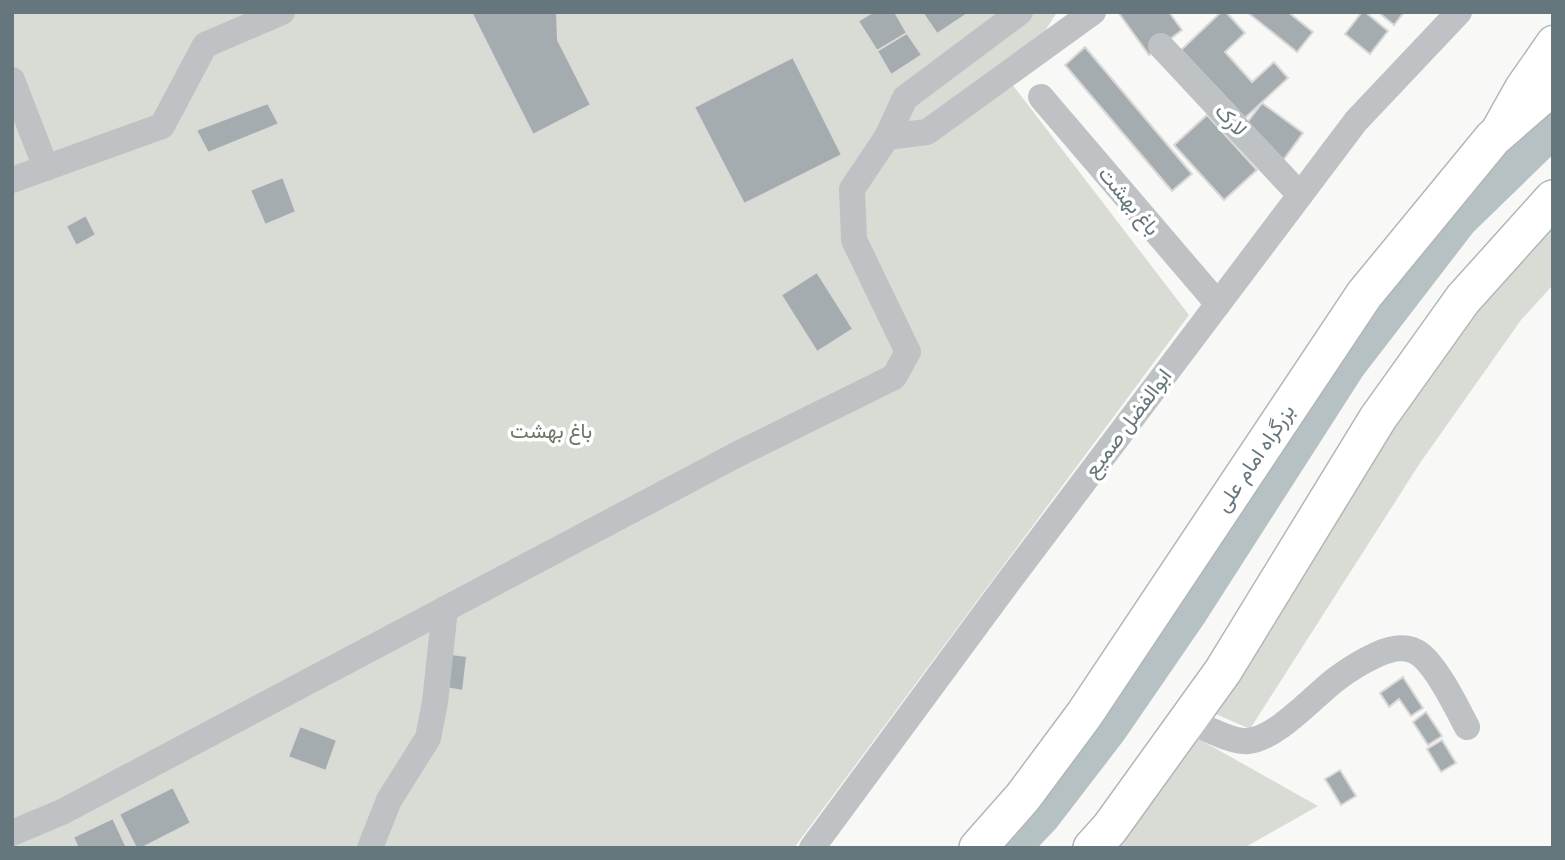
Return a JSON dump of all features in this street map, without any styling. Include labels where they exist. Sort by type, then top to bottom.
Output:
[{"type":"highway","name":"بزرگراه امام علی","points":[[978,848],[1023,797],[1084,715],[1364,295],[1493,138],[1553,86]]},
{"type":"highway","points":[[1092,848],[1110,828],[1223,671],[1378,418],[1463,299],[1553,199]]},
{"type":"main road","points":[[1493,138],[1521,88],[1553,42]]},
{"type":"street","points":[[12,180],[162,126],[205,44],[282,12]]},
{"type":"street","points":[[887,137],[927,132],[1093,12]]},
{"type":"street","name":"ابوالفضل صمیع","points":[[812,848],[1006,585],[1356,121],[1459,12]]},
{"type":"street","points":[[12,833],[62,812],[738,454],[894,377],[908,352],[854,240],[852,189],[887,137],[905,98],[1014,17],[1030,57]]},
{"type":"street","name":"لارک","points":[[1161,46],[1300,195]]},
{"type":"street","points":[[12,80],[46,168]]},
{"type":"street","name":"باغ بهشت","points":[[1041,97],[1218,304]]},
{"type":"street","points":[[370,848],[389,800],[428,738],[435,702],[445,609]]},
{"type":"street","points":[[1188,720],[1237,741],[1257,739],[1274,732],[1359,662],[1387,650],[1405,648],[1420,654],[1432,666],[1468,727]]},
{"type":"green space","name":"باغ بهشت","points":[[12,12],[1057,12],[1012,84],[1189,315],[794,848],[12,848]]},
{"type":"green space","points":[[1553,214],[1553,285],[1521,320],[1420,463],[1250,729],[1209,711],[1439,349]]},
{"type":"green space","points":[[1190,734],[1318,806],[1244,848],[1102,848]]},
{"type":"building","points":[[471,12],[557,12],[558,40],[591,105],[533,135]]},
{"type":"building","points":[[873,12],[895,12],[907,33],[877,51],[858,21]]},
{"type":"building","points":[[922,12],[970,12],[937,34]]},
{"type":"building","points":[[1118,12],[1169,12],[1182,30],[1149,55]]},
{"type":"building","points":[[1221,12],[1226,12],[1245,33],[1225,52],[1252,82],[1274,62],[1288,78],[1245,118],[1181,50]]},
{"type":"building","points":[[1247,12],[1288,12],[1313,32],[1297,52]]},
{"type":"building","points":[[1362,12],[1388,31],[1370,54],[1345,34]]},
{"type":"building","points":[[1378,12],[1404,12],[1394,25]]},
{"type":"building","points":[[907,33],[922,55],[891,75],[877,51]]},
{"type":"building","points":[[1085,47],[1192,174],[1172,191],[1065,65]]},
{"type":"building","points":[[793,57],[842,155],[744,204],[694,107]]},
{"type":"building","points":[[268,103],[279,124],[208,153],[196,130]]},
{"type":"building","points":[[1262,103],[1303,133],[1281,163],[1240,132]]},
{"type":"building","points":[[1207,115],[1257,170],[1224,200],[1174,145]]},
{"type":"building","points":[[283,177],[296,212],[265,225],[250,190]]},
{"type":"building","points":[[86,215],[96,235],[76,246],[66,226]]},
{"type":"building","points":[[817,272],[853,329],[817,352],[781,295]]},
{"type":"building","points":[[451,654],[467,656],[463,691],[446,688]]},
{"type":"building","points":[[1403,677],[1423,708],[1411,716],[1399,699],[1389,707],[1380,693]]},
{"type":"building","points":[[1426,712],[1442,736],[1428,745],[1413,722]]},
{"type":"building","points":[[300,726],[337,740],[326,771],[288,757]]},
{"type":"building","points":[[1442,740],[1456,763],[1441,772],[1427,749]]},
{"type":"building","points":[[1340,770],[1356,796],[1341,805],[1325,779]]},
{"type":"building","points":[[173,787],[191,823],[142,848],[136,848],[119,814]]},
{"type":"building","points":[[113,818],[127,848],[78,848],[73,837]]},
{"type":"waterway","points":[[1005,848],[1039,812],[1105,726],[1184,611],[1343,363],[1456,216],[1553,122]]}]
